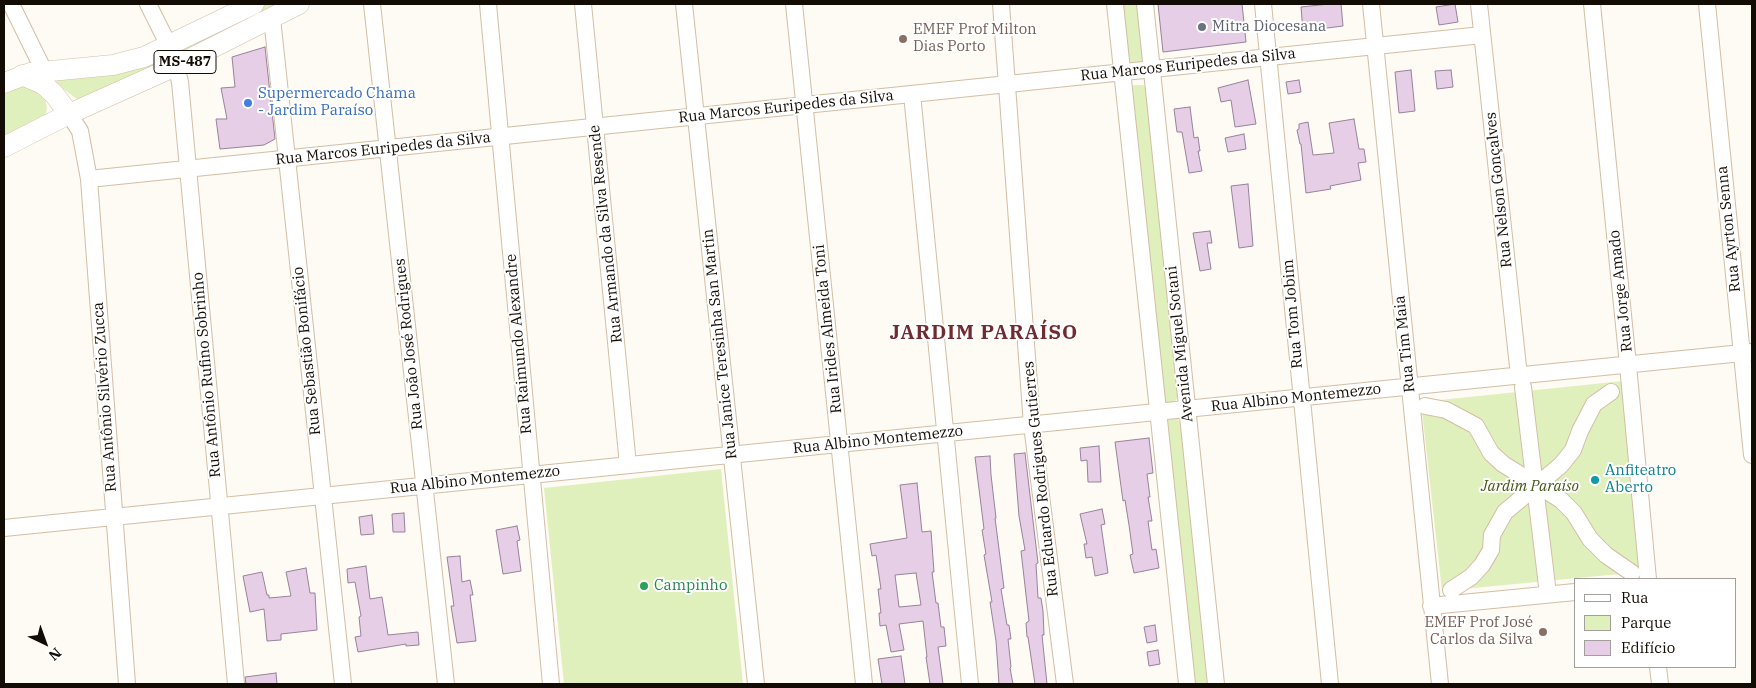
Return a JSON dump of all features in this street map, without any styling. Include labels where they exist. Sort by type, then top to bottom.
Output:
[{"type":"main road","points":[[4,83],[22,75],[44,71],[114,65],[144,57],[254,4]]},
{"type":"main road","name":"MS-487","points":[[4,147],[69,114],[176,66],[298,4]]},
{"type":"main road","points":[[22,75],[43,84],[54,94],[69,114]]},
{"type":"street","points":[[11,4],[44,71]]},
{"type":"street","points":[[148,4],[168,44]]},
{"type":"street","name":"Rua João José Rodrigues","points":[[372,4],[446,684]]},
{"type":"street","name":"Rua Raimundo Alexandre","points":[[488,4],[551,684]]},
{"type":"street","name":"Rua Armando da Silva Resende","points":[[584,4],[628,465]]},
{"type":"street","name":"Rua Janice Teresinha San Martin","points":[[684,4],[756,684]]},
{"type":"street","name":"Rua Irides Almeida Toni","points":[[794,4],[864,684]]},
{"type":"street","name":"Rua Eduardo Rodrigues Gutierres","points":[[1001,4],[1032,425],[1064,684]]},
{"type":"street","name":"Avenida Miguel Sotani","points":[[1115,4],[1187,684]]},
{"type":"street","name":"Avenida Miguel Sotani","points":[[1145,4],[1216,684]]},
{"type":"street","name":"Rua Tom Jobim","points":[[1262,4],[1269,57],[1330,684]]},
{"type":"street","name":"Rua Tim Maia","points":[[1371,4],[1440,684]]},
{"type":"street","name":"Rua Nelson Gonçalves","points":[[1479,4],[1521,382],[1536,486],[1548,594]]},
{"type":"street","name":"Rua Jorge Amado","points":[[1592,4],[1648,578]]},
{"type":"street","name":"Rua Ayrton Senna","points":[[1707,4],[1747,352],[1752,454]]},
{"type":"street","name":"Rua Sebastião Bonifácio","points":[[272,18],[343,684]]},
{"type":"street","name":"Rua Marcos Euripedes da Silva","points":[[89,180],[1482,34]]},
{"type":"street","name":"Rua Antônio Rufino Sobrinho","points":[[176,66],[180,82],[236,684]]},
{"type":"street","points":[[912,94],[970,684]]},
{"type":"street","name":"Rua Antônio Silvério Zucca","points":[[69,114],[80,131],[89,180],[126,684]]},
{"type":"street","name":"Rua Albino Montemezzo","points":[[4,528],[1409,387],[1521,382],[1628,365],[1747,352]]},
{"type":"street","points":[[1451,590],[1471,577],[1482,565],[1491,550],[1492,535],[1505,512],[1562,465],[1573,450],[1580,431],[1594,404],[1611,392]]},
{"type":"street","points":[[1425,406],[1446,410],[1476,426],[1491,453],[1503,464],[1561,500],[1574,512],[1590,539],[1606,555],[1632,573]]},
{"type":"street","points":[[1431,606],[1574,592]]},
{"type":"street","points":[[1658,668],[1660,684]]},
{"type":"green space","points":[[261,4],[285,4],[81,102],[47,77],[95,75]]},
{"type":"green space","points":[[1123,4],[1139,4],[1144,59],[1142,63],[1131,64],[1128,60]]},
{"type":"green space","points":[[24,82],[45,97],[47,108],[44,120],[4,140],[4,89]]},
{"type":"green space","points":[[1134,85],[1143,85],[1147,88],[1178,392],[1178,398],[1174,402],[1167,403],[1163,401],[1130,88]]},
{"type":"green space","name":"Jardim Paraíso","points":[[1623,381],[1640,572],[1442,591],[1421,402]]},
{"type":"green space","points":[[1178,419],[1181,423],[1207,684],[1190,684],[1166,421]]},
{"type":"green space","name":"Campinho","points":[[721,469],[743,684],[564,684],[544,488]]},
{"type":"building","name":"Mitra Diocesana","points":[[1158,4],[1242,4],[1246,42],[1163,52]]},
{"type":"building","points":[[1341,4],[1343,26],[1303,31],[1301,7]]},
{"type":"building","points":[[1455,4],[1458,22],[1439,25],[1436,7]]},
{"type":"building","name":"Supermercado Chama - Jardim Paraíso","points":[[265,47],[275,139],[264,145],[220,149],[216,119],[227,119],[221,88],[235,87],[232,57]]},
{"type":"building","points":[[1411,70],[1415,111],[1399,113],[1395,72]]},
{"type":"building","points":[[1451,70],[1453,87],[1437,89],[1435,71]]},
{"type":"building","points":[[1248,80],[1256,124],[1235,127],[1231,100],[1221,102],[1218,88]]},
{"type":"building","points":[[1299,80],[1301,92],[1288,94],[1286,82]]},
{"type":"building","points":[[1190,107],[1194,138],[1198,137],[1200,151],[1198,151],[1202,171],[1189,173],[1182,132],[1177,132],[1174,109]]},
{"type":"building","points":[[1354,119],[1359,149],[1364,149],[1366,162],[1358,163],[1361,180],[1330,186],[1331,189],[1306,193],[1301,144],[1297,130],[1299,129],[1299,124],[1308,122],[1313,155],[1334,153],[1329,123]]},
{"type":"building","points":[[1244,134],[1246,149],[1228,152],[1225,138]]},
{"type":"building","points":[[1248,184],[1253,246],[1239,248],[1231,186]]},
{"type":"building","points":[[1210,231],[1212,243],[1207,243],[1211,269],[1200,271],[1193,233]]},
{"type":"building","points":[[1149,438],[1153,473],[1147,474],[1152,521],[1148,521],[1152,550],[1156,549],[1159,568],[1134,573],[1130,555],[1133,554],[1129,525],[1125,500],[1123,501],[1115,442]]},
{"type":"building","points":[[1099,446],[1101,482],[1088,482],[1087,460],[1081,461],[1080,448]]},
{"type":"building","points":[[1025,453],[1038,563],[1036,564],[1038,598],[1041,598],[1043,611],[1044,635],[1042,635],[1047,684],[1035,684],[1027,637],[1026,623],[1029,621],[1021,551],[1025,550],[1019,516],[1014,454]]},
{"type":"building","points":[[990,456],[995,518],[1004,588],[1001,589],[1011,639],[1008,639],[1013,684],[999,684],[996,641],[990,602],[992,602],[984,555],[986,554],[982,530],[984,529],[975,457]]},
{"type":"building","points":[[917,483],[922,532],[931,531],[934,572],[932,572],[936,603],[938,603],[941,627],[944,627],[946,646],[938,647],[943,684],[930,684],[923,621],[899,624],[904,650],[891,652],[886,625],[880,626],[879,613],[881,613],[878,589],[881,589],[876,555],[872,556],[870,544],[907,538],[900,485]],"holes":[[[916,573],[921,605],[899,607],[895,575]]]},
{"type":"building","points":[[1102,509],[1105,524],[1101,525],[1108,573],[1095,576],[1092,557],[1086,558],[1084,544],[1087,544],[1080,514]]},
{"type":"building","points":[[404,513],[405,532],[393,532],[392,514]]},
{"type":"building","points":[[372,515],[374,534],[361,535],[359,517]]},
{"type":"building","points":[[517,526],[520,540],[517,541],[521,571],[503,574],[496,530]]},
{"type":"building","points":[[460,556],[462,582],[470,580],[473,595],[470,595],[476,641],[457,643],[451,606],[454,606],[447,557]]},
{"type":"building","points":[[366,566],[370,599],[382,597],[388,635],[418,632],[419,645],[406,646],[406,644],[358,652],[355,637],[361,636],[359,617],[361,616],[355,582],[348,583],[347,569]]},
{"type":"building","points":[[306,568],[310,593],[315,593],[317,630],[281,634],[281,640],[267,641],[264,609],[250,612],[243,576],[262,572],[269,598],[291,596],[286,572]]},
{"type":"building","points":[[1155,625],[1157,641],[1147,643],[1144,627]]},
{"type":"building","points":[[1158,650],[1160,664],[1149,666],[1147,652]]},
{"type":"building","points":[[901,656],[905,684],[882,684],[878,659]]},
{"type":"building","points":[[276,673],[277,684],[246,684],[245,677]]},
{"type":"place","name":"Mitra Diocesana","points":[[1202,27]]},
{"type":"place","name":"EMEF Prof Milton Dias Porto","points":[[903,39]]},
{"type":"place","name":"Supermercado Chama - Jardim Paraíso","points":[[248,103]]},
{"type":"place","name":"Anfiteatro Aberto","points":[[1595,480]]},
{"type":"place","name":"Campinho","points":[[644,586]]},
{"type":"place","name":"EMEF Prof José Carlos da Silva","points":[[1543,632]]},
{"type":"district","name":"JARDIM PARAÍSO","points":[[984,333]]}]
